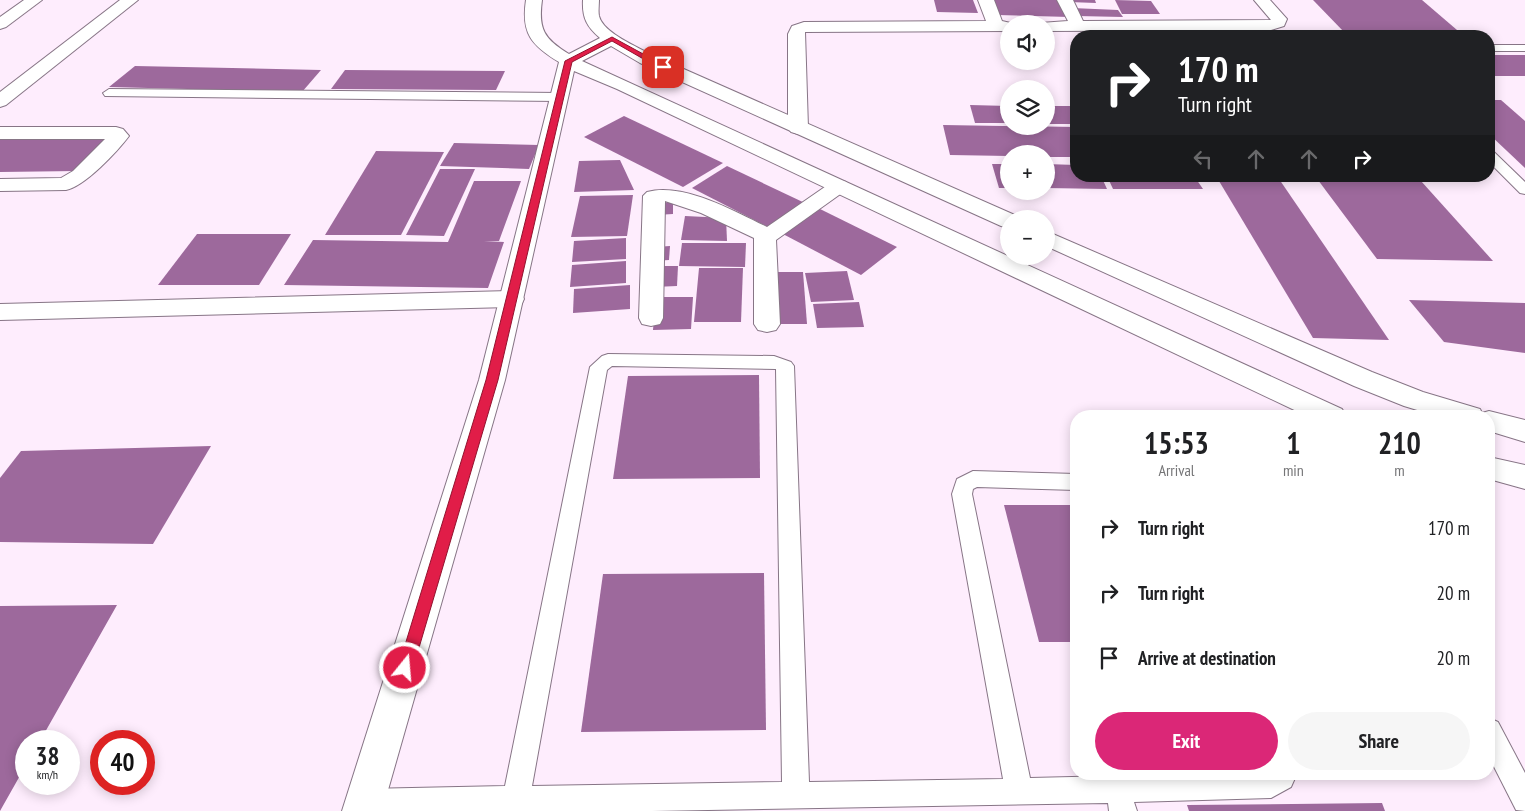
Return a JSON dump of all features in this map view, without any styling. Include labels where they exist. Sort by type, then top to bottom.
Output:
[{"type":"street","points":[[0,24],[34,0]]},
{"type":"street","points":[[0,101],[130,0]]},
{"type":"street","points":[[534,0],[532,24],[540,40],[568,61],[623,84],[1319,410]]},
{"type":"street","points":[[591,0],[591,16],[596,26],[612,39],[646,59],[1000,218]]},
{"type":"street","points":[[986,0],[1000,23]]},
{"type":"street","points":[[1065,0],[1078,26]]},
{"type":"street","points":[[1055,26],[1271,26],[1278,23],[1279,19],[1262,0]]},
{"type":"street","points":[[798,128],[796,34],[798,29],[804,27],[1000,26]]},
{"type":"street","points":[[568,61],[612,39]]},
{"type":"street","points":[[364,806],[492,380],[568,61]]},
{"type":"street","points":[[0,133],[116,133],[119,136],[80,175],[66,184],[0,185]]},
{"type":"street","points":[[651,318],[654,196],[662,194],[708,208],[765,235],[770,234],[839,186]]},
{"type":"street","points":[[765,235],[767,324]]},
{"type":"street","points":[[1055,242],[1363,379],[1414,399],[1450,410]]},
{"type":"street","points":[[0,312],[512,299]]},
{"type":"street","points":[[1495,422],[1525,430]]},
{"type":"street","points":[[1495,470],[1525,477]]},
{"type":"lane","points":[[1495,48],[1525,48]]},
{"type":"lane","points":[[109,93],[560,97]]},
{"type":"lane","points":[[1495,162],[1525,190]]},
{"type":"lane","points":[[516,800],[599,367],[608,360],[774,362],[785,366],[796,795]]},
{"type":"lane","points":[[1019,792],[962,494],[964,484],[973,479],[1070,482]]},
{"type":"lane","points":[[1495,743],[1525,801]]},
{"type":"lane","points":[[364,806],[516,800],[1019,792],[1121,800],[1271,785],[1279,780]]},
{"type":"building","points":[[934,0],[973,0],[978,13],[937,12]]},
{"type":"building","points":[[993,0],[1062,0],[1069,17],[1055,17],[1055,15],[997,15]]},
{"type":"building","points":[[1068,0],[1095,0],[1096,3],[1069,2]]},
{"type":"building","points":[[1115,0],[1151,1],[1160,14],[1122,14]]},
{"type":"building","points":[[1313,0],[1422,0],[1457,30],[1342,30]]},
{"type":"building","points":[[1072,8],[1118,10],[1123,17],[1077,16]]},
{"type":"building","points":[[1495,55],[1525,55],[1525,76],[1495,76]]},
{"type":"building","points":[[135,66],[321,70],[302,92],[109,87]]},
{"type":"building","points":[[345,70],[505,71],[496,90],[331,89]]},
{"type":"building","points":[[1495,100],[1501,100],[1525,121],[1525,168],[1495,140]]},
{"type":"building","points":[[970,105],[1000,106],[1000,123],[975,123]]},
{"type":"building","points":[[1055,106],[1070,106],[1070,124],[1055,124]]},
{"type":"building","points":[[624,116],[723,163],[683,187],[584,137]]},
{"type":"building","points":[[943,125],[1000,126],[1000,135],[1055,135],[1055,127],[1070,127],[1070,157],[1055,157],[1055,145],[1000,145],[1000,156],[950,155]]},
{"type":"building","points":[[112,135],[77,171],[0,172],[0,136]]},
{"type":"building","points":[[454,143],[539,145],[529,169],[440,166]]},
{"type":"building","points":[[376,151],[444,152],[401,235],[325,235]]},
{"type":"building","points":[[620,160],[634,190],[574,192],[579,161]]},
{"type":"building","points":[[992,164],[1000,164],[999,188]]},
{"type":"building","points":[[1055,164],[1070,165],[1070,182],[1104,182],[1107,189],[1055,188]]},
{"type":"building","points":[[727,166],[807,204],[772,229],[692,188]]},
{"type":"building","points":[[440,169],[475,169],[444,236],[406,235]]},
{"type":"building","points":[[474,181],[521,181],[499,241],[484,241],[504,242],[488,288],[284,285],[313,240],[448,242]]},
{"type":"building","points":[[1110,182],[1198,182],[1203,189],[1113,189]]},
{"type":"building","points":[[1220,182],[1281,182],[1389,340],[1313,338]]},
{"type":"building","points":[[1319,182],[1422,182],[1493,261],[1377,259]]},
{"type":"building","points":[[633,195],[627,236],[571,237],[580,196]]},
{"type":"building","points":[[673,202],[673,214],[656,215],[656,203]]},
{"type":"building","points":[[818,208],[897,247],[861,275],[781,233]]},
{"type":"building","points":[[685,216],[726,218],[727,241],[681,240]]},
{"type":"building","points":[[197,234],[291,234],[259,285],[158,285]]},
{"type":"building","points":[[626,238],[626,259],[572,262],[574,241]]},
{"type":"building","points":[[682,243],[746,243],[745,267],[679,266]]},
{"type":"building","points":[[670,246],[669,260],[654,261],[655,247]]},
{"type":"building","points":[[626,261],[626,283],[570,287],[572,265]]},
{"type":"building","points":[[656,266],[678,266],[677,286],[654,287]]},
{"type":"building","points":[[699,268],[743,268],[741,322],[694,322]]},
{"type":"building","points":[[847,271],[854,300],[811,302],[805,273]]},
{"type":"building","points":[[771,272],[803,272],[807,324],[772,324]]},
{"type":"building","points":[[630,285],[630,309],[573,313],[574,289]]},
{"type":"building","points":[[656,297],[693,297],[691,329],[653,330]]},
{"type":"building","points":[[1409,300],[1525,303],[1525,353],[1444,342]]},
{"type":"building","points":[[859,302],[864,327],[817,328],[813,304]]},
{"type":"building","points":[[759,375],[760,478],[613,479],[628,376]]},
{"type":"building","points":[[211,446],[153,544],[0,542],[0,478],[21,451]]},
{"type":"building","points":[[1004,505],[1070,505],[1070,642],[1039,642]]},
{"type":"building","points":[[764,573],[766,730],[581,732],[603,574]]},
{"type":"building","points":[[117,605],[46,730],[15,730],[15,784],[0,811],[0,606]]},
{"type":"building","points":[[1382,803],[1385,811],[1189,811],[1187,805]]},
{"type":"route","points":[[405,668],[492,380],[568,61],[612,39],[663,67]]}]
